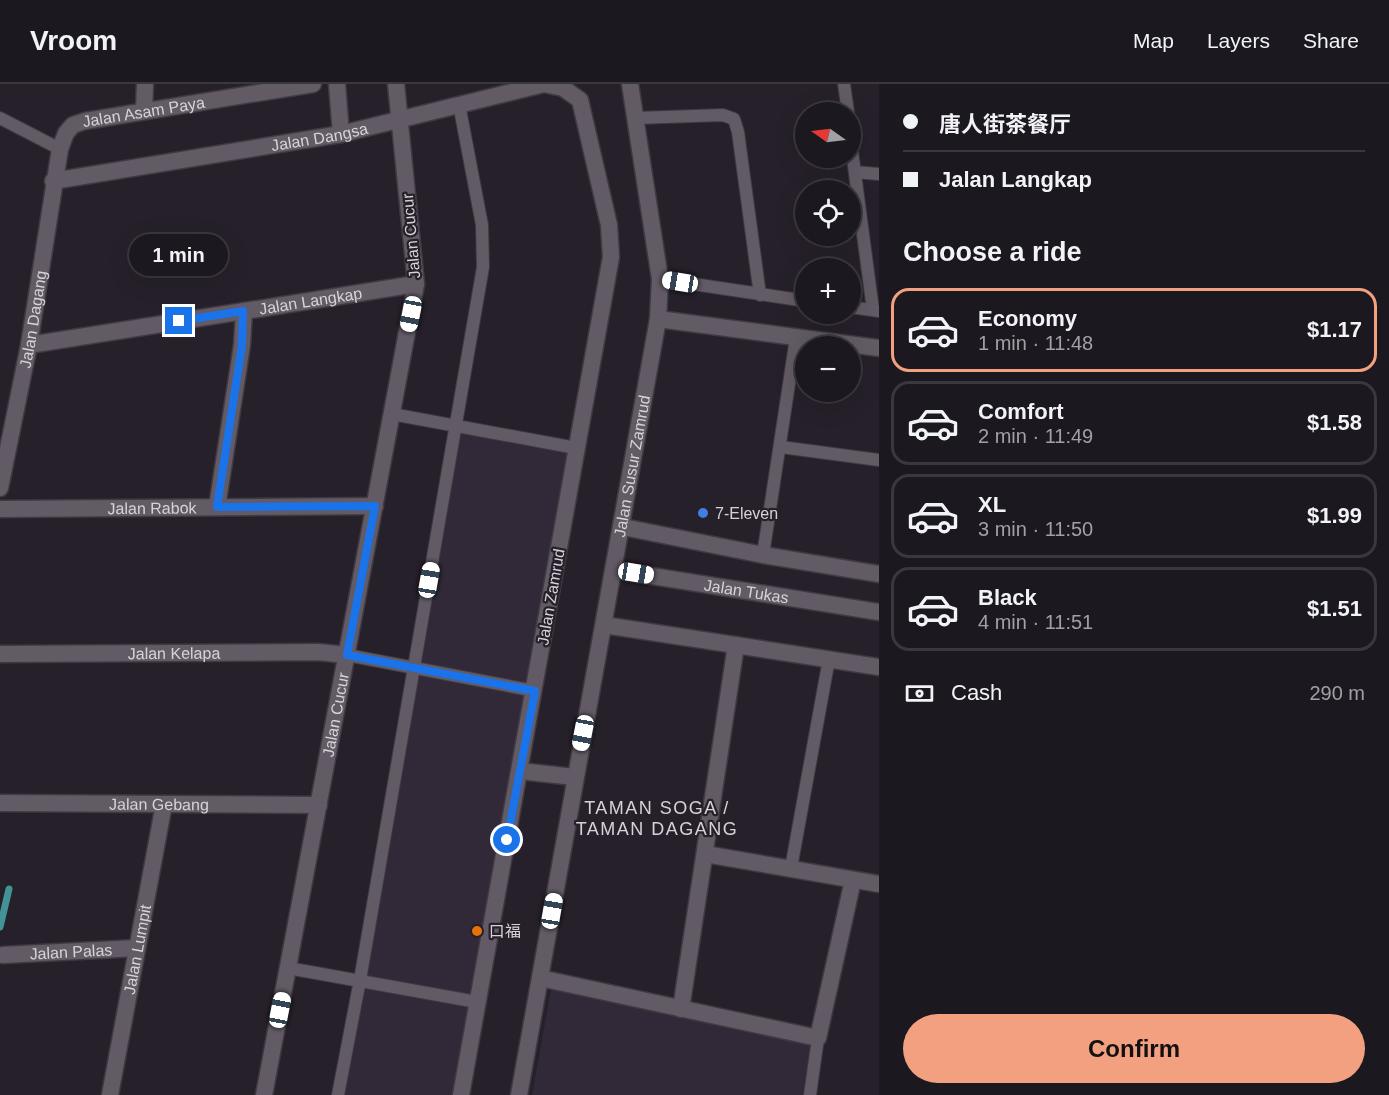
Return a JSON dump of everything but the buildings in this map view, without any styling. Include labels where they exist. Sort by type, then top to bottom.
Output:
[{"type":"street","points":[[144,111],[145,84]]},
{"type":"street","name":"Jalan Asam Paya","points":[[60,149],[66,133],[73,125],[144,111],[313,84]]},
{"type":"street","points":[[337,84],[341,134]]},
{"type":"street","name":"Jalan Cucur","points":[[264,1095],[416,284],[396,84]]},
{"type":"street","name":"Jalan Dangsa","points":[[53,181],[341,134],[544,84],[563,88],[580,100]]},
{"type":"street","name":"Jalan Susur Zamrud","points":[[519,1095],[574,777],[622,527],[658,319],[660,279],[630,84]]},
{"type":"street","name":"Jalan Zamrud","points":[[461,1095],[611,257],[609,225],[580,100]]},
{"type":"street","name":"Jalan Dagang","points":[[0,488],[29,345],[53,181],[60,149]]},
{"type":"street","name":"Jalan Langkap","points":[[29,345],[416,284]]},
{"type":"street","points":[[217,507],[242,345],[243,311]]},
{"type":"street","points":[[658,319],[795,338]]},
{"type":"street","points":[[861,346],[879,348]]},
{"type":"street","name":"Jalan Rabok","points":[[0,509],[375,506]]},
{"type":"street","points":[[622,527],[763,555],[879,574]]},
{"type":"street","name":"Jalan Tukas","points":[[614,570],[879,612]]},
{"type":"street","points":[[604,625],[879,667]]},
{"type":"street","points":[[681,1009],[736,645]]},
{"type":"street","name":"Jalan Kelapa","points":[[0,654],[318,652],[347,655]]},
{"type":"street","points":[[520,771],[574,777]]},
{"type":"street","name":"Jalan Gebang","points":[[0,803],[319,805]]},
{"type":"street","name":"Jalan Lumpit","points":[[110,1095],[164,804]]},
{"type":"street","points":[[705,854],[879,884]]},
{"type":"street","points":[[540,978],[818,1038],[852,880]]},
{"type":"street","name":"Jalan Palas","points":[[3,955],[137,948]]},
{"type":"lane","points":[[844,84],[847,102]]},
{"type":"lane","points":[[338,1095],[360,980],[483,267],[482,225],[459,104]]},
{"type":"lane","points":[[636,118],[723,115],[734,119],[738,132],[760,295]]},
{"type":"lane","points":[[0,118],[60,149]]},
{"type":"lane","points":[[854,168],[876,310],[861,308]]},
{"type":"lane","points":[[855,172],[879,174]]},
{"type":"lane","points":[[660,279],[795,300]]},
{"type":"lane","points":[[763,555],[795,345]]},
{"type":"lane","points":[[392,414],[576,448]]},
{"type":"lane","points":[[781,447],[879,460]]},
{"type":"lane","points":[[347,655],[535,691]]},
{"type":"lane","points":[[791,868],[829,659]]},
{"type":"lane","points":[[288,968],[477,1002]]},
{"type":"lane","points":[[810,1095],[818,1038]]},
{"type":"shaded area","points":[[453,420],[585,445],[545,678],[469,1095],[333,1095]]},
{"type":"shaded area","points":[[554,973],[826,1033],[816,1095],[532,1095]]},
{"type":"waterway","points":[[0,927],[9,889]]},
{"type":"place","name":"7-Eleven","points":[[703,513]]},
{"type":"place","name":"口福","points":[[477,931]]},
{"type":"district","name":"TAMAN SOGA / TAMAN DAGANG","points":[[657,818]]},
{"type":"route","points":[[179,321],[243,311],[242,345],[217,507],[375,506],[347,655],[535,691],[507,840]]}]
